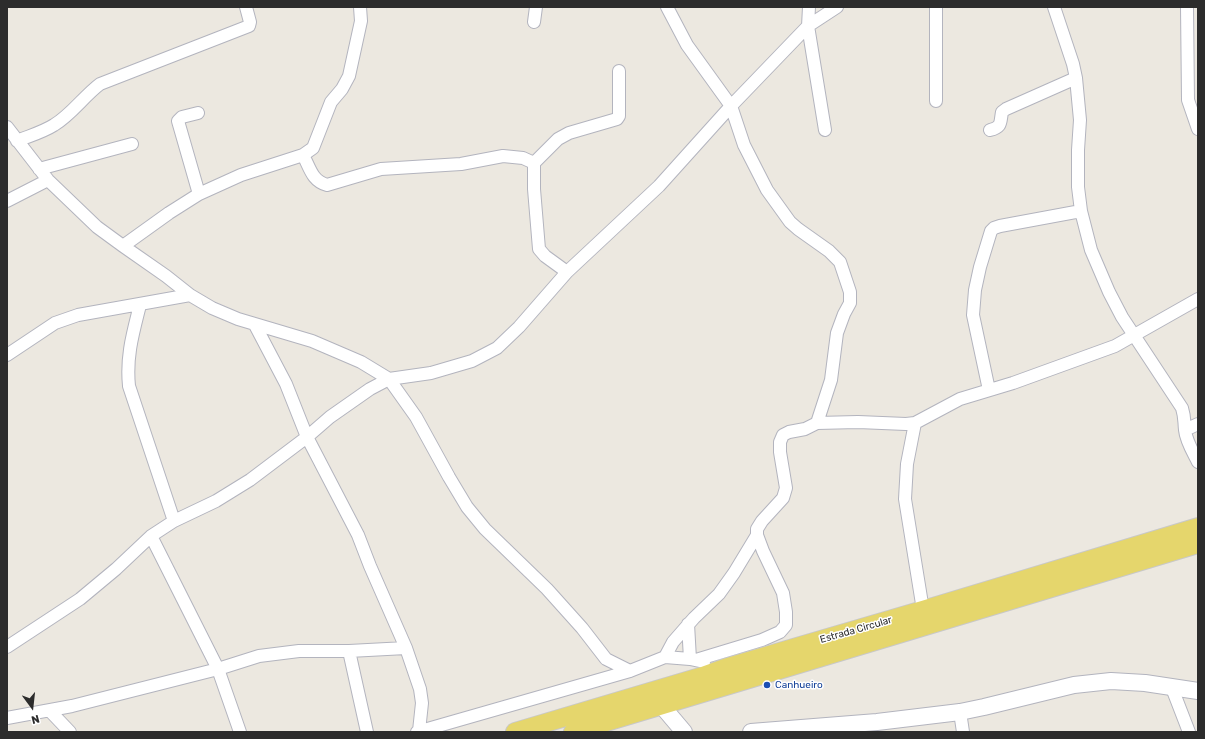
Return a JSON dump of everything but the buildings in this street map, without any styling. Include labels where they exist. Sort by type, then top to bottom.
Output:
[{"type":"main road","name":"Estrada Circular","points":[[514,732],[700,678],[725,668],[1198,527]]},
{"type":"main road","name":"Estrada Circular","points":[[573,732],[1198,544]]},
{"type":"street","points":[[17,141],[54,126],[62,120],[89,92],[100,84],[249,26],[250,22],[246,7]]},
{"type":"street","points":[[123,246],[169,212],[199,194],[241,174],[303,155],[313,148],[332,102],[342,89],[349,76],[361,20],[360,7]]},
{"type":"street","points":[[534,22],[536,7]]},
{"type":"street","points":[[667,7],[687,45],[731,106],[744,145],[767,190],[790,222],[798,230],[829,251],[840,262],[850,292],[850,303],[837,333],[831,380],[817,423]]},
{"type":"street","points":[[809,7],[808,26],[825,130]]},
{"type":"street","points":[[7,647],[80,598],[116,569],[151,536],[174,521],[216,501],[250,480],[307,437],[330,417],[370,389],[389,379],[430,373],[472,361],[497,348],[519,327],[567,272],[659,186],[731,106],[808,26],[837,7]]},
{"type":"street","points":[[936,7],[936,102]]},
{"type":"street","points":[[1054,7],[1073,64],[1076,78],[1080,120],[1078,188],[1081,211],[1091,250],[1109,292],[1122,317],[1182,408],[1185,418],[1185,430],[1191,449],[1198,462]]},
{"type":"street","points":[[1187,7],[1188,100],[1198,129]]},
{"type":"street","points":[[567,272],[545,256],[540,249],[534,189],[534,163],[558,139],[569,133],[617,119],[619,116],[619,71]]},
{"type":"street","points":[[990,130],[1000,126],[1002,112],[1006,109],[1076,78]]},
{"type":"street","points":[[198,113],[182,116],[178,121],[199,194]]},
{"type":"street","points":[[7,127],[48,180],[97,227],[190,295],[212,308],[238,319],[312,341],[361,362],[389,379],[416,417],[467,506],[485,529],[547,589],[582,628],[606,659],[630,671]]},
{"type":"street","points":[[39,169],[132,144]]},
{"type":"street","points":[[303,155],[315,179],[321,184],[327,185],[380,169],[461,164],[502,156],[523,158],[534,163]]},
{"type":"street","points":[[7,201],[48,180]]},
{"type":"street","points":[[989,390],[973,315],[977,282],[991,231],[1000,226],[1081,211]]},
{"type":"street","points":[[7,355],[55,323],[78,315],[190,295]]},
{"type":"street","points":[[666,657],[673,642],[688,624],[718,594],[734,573],[757,536],[758,529],[762,521],[783,498],[786,488],[780,452],[780,442],[783,435],[789,432],[805,429],[817,423],[915,423],[960,399],[1069,364],[1115,346],[1198,299]]},
{"type":"street","points":[[140,305],[130,349],[128,369],[130,386],[174,521]]},
{"type":"street","points":[[255,325],[286,384],[307,437],[358,535],[406,648],[420,689],[422,703],[418,732],[630,671],[666,657],[693,659],[725,668]]},
{"type":"street","points":[[915,423],[906,464],[905,499],[923,610]]},
{"type":"street","points":[[1185,430],[1198,424]]},
{"type":"street","points":[[151,536],[218,669],[240,732]]},
{"type":"street","points":[[693,659],[762,640],[780,632],[786,625],[786,612],[783,593],[757,536]]},
{"type":"street","points":[[688,624],[693,659]]},
{"type":"street","points":[[7,718],[50,711],[218,669],[259,656],[299,651],[349,651],[406,648]]},
{"type":"street","points":[[349,651],[367,732]]},
{"type":"street","points":[[605,678],[606,659]]},
{"type":"street","points":[[751,732],[877,722],[960,712],[1074,685],[1111,681],[1145,683],[1198,692]]},
{"type":"street","points":[[1172,688],[1189,732]]},
{"type":"street","points":[[662,706],[684,732]]},
{"type":"street","points":[[50,711],[70,732]]},
{"type":"street","points":[[960,712],[963,732]]},
{"type":"place","name":"Canhueiro","points":[[767,685]]}]
